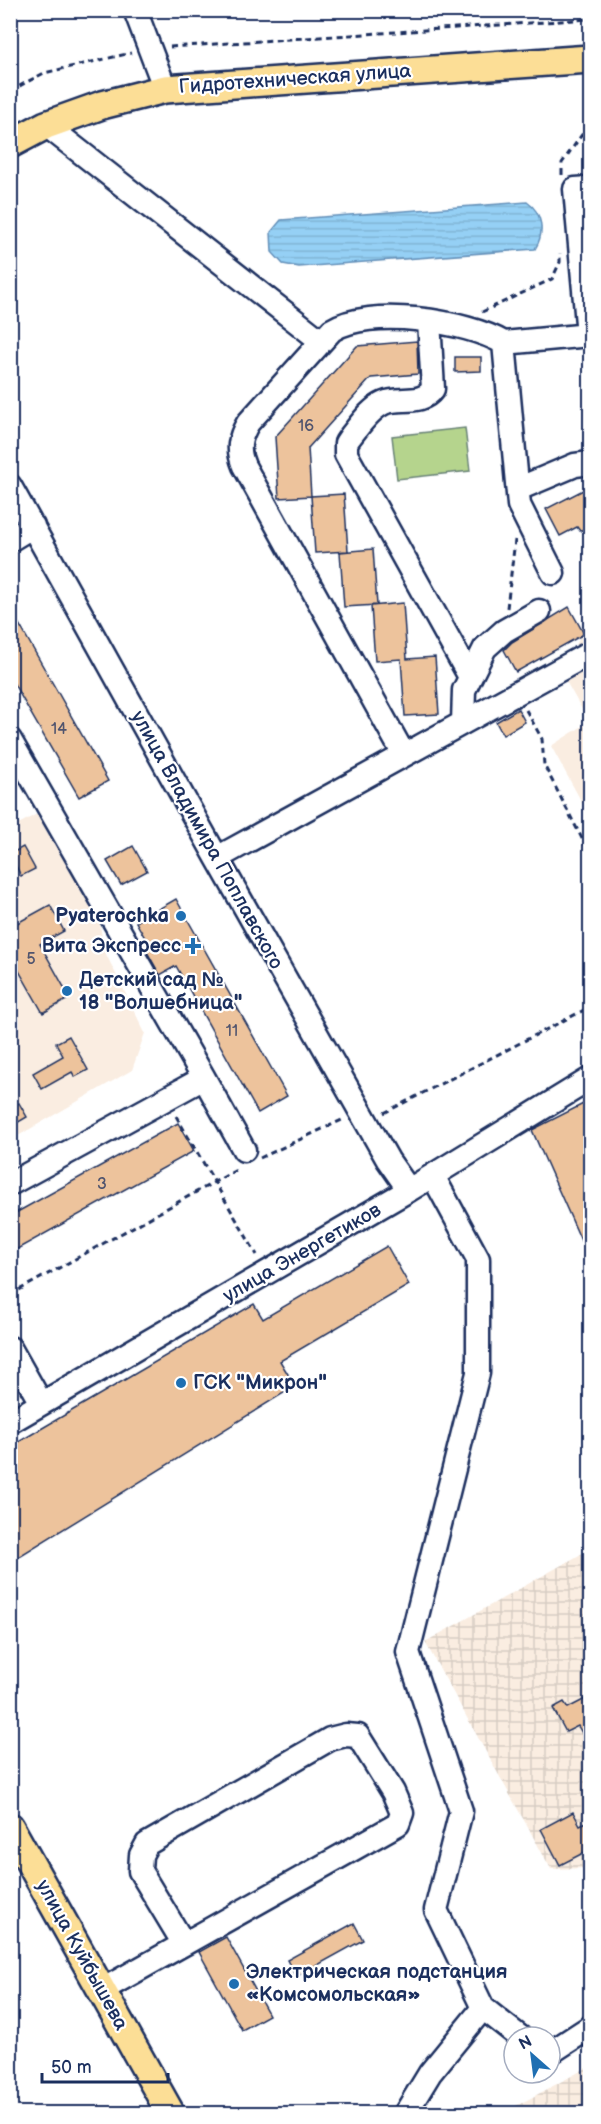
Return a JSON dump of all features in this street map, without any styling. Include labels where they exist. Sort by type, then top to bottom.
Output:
[{"type":"main road","name":"Гидротехническая улица","points":[[10,144],[46,125],[102,105],[165,89],[591,58]]},
{"type":"main road","name":"улица Куйбышева","points":[[10,1827],[171,2114]]},
{"type":"street","points":[[135,10],[165,89]]},
{"type":"street","points":[[46,125],[321,341]]},
{"type":"street","points":[[404,755],[241,459],[240,441],[248,423],[321,341],[339,325],[357,320],[409,318],[490,335],[504,343],[589,335],[575,189],[591,188]]},
{"type":"street","points":[[429,321],[432,389],[421,398],[390,401],[379,406],[350,437],[346,443],[345,454],[470,677]]},
{"type":"street","points":[[504,343],[519,505],[553,573]]},
{"type":"street","points":[[518,489],[575,465],[591,463]]},
{"type":"street","name":"улица Владимира Поплавского","points":[[10,486],[359,1119],[409,1190]]},
{"type":"street","points":[[10,540],[33,526]]},
{"type":"street","points":[[463,723],[463,698],[470,677],[485,648],[504,631],[539,611]]},
{"type":"street","points":[[217,858],[591,653]]},
{"type":"street","points":[[10,740],[204,1078],[246,1160]]},
{"type":"street","points":[[10,1184],[204,1078]]},
{"type":"street","name":"улица Энергетиков","points":[[10,1422],[433,1176],[591,1079]]},
{"type":"street","points":[[433,1176],[477,1259],[478,1373],[408,1652],[461,1810],[436,1910],[483,2008],[505,2025]]},
{"type":"street","points":[[10,1348],[42,1403]]},
{"type":"street","points":[[102,1990],[398,1824],[402,1813],[393,1792],[358,1736],[346,1735],[330,1739],[147,1844],[141,1855],[140,1871],[184,1944]]},
{"type":"street","points":[[405,2114],[430,2073],[483,2008]]},
{"type":"street","points":[[562,2046],[591,2027]]},
{"type":"path","points":[[10,91],[44,73],[150,48],[590,21],[590,10]]},
{"type":"path","points":[[561,185],[562,163],[583,133],[591,108]]},
{"type":"path","points":[[453,326],[552,279],[560,262],[560,251]]},
{"type":"path","points":[[504,631],[515,539]]},
{"type":"path","points":[[517,694],[542,739],[544,765],[591,854]]},
{"type":"path","points":[[10,1295],[214,1181],[246,1160],[359,1119],[591,1007]]},
{"type":"path","points":[[165,1099],[268,1272]]},
{"type":"shaded area","points":[[590,620],[590,817],[551,746],[589,722],[563,676],[586,622]]},
{"type":"shaded area","name":"Детский сад № 18 \"Волшебница\"","points":[[37,814],[100,923],[103,948],[145,1033],[132,1070],[11,1140],[11,828]]},
{"type":"shaded area","points":[[590,1549],[590,1868],[551,1869],[425,1642]]},
{"type":"shaded area","points":[[590,2066],[590,2113],[503,2113],[555,2085],[562,2085],[562,2081]]},
{"type":"green space","points":[[465,428],[470,471],[397,479],[392,436]]},
{"type":"water","points":[[527,202],[536,212],[541,224],[540,236],[535,249],[299,267],[283,264],[272,252],[271,232],[281,220]]},
{"type":"building","points":[[417,341],[418,374],[371,378],[308,448],[311,496],[279,498],[275,437],[357,346]]},
{"type":"building","points":[[455,357],[481,357],[481,371],[455,372]]},
{"type":"building","points":[[591,486],[591,525],[580,531],[577,527],[560,536],[546,509]]},
{"type":"building","points":[[344,494],[348,551],[315,553],[311,496]]},
{"type":"building","points":[[373,549],[377,605],[344,607],[340,552]]},
{"type":"building","points":[[403,603],[407,659],[435,657],[439,714],[405,716],[401,659],[375,661],[371,606]]},
{"type":"building","points":[[569,607],[584,634],[516,672],[504,650],[512,642]]},
{"type":"building","points":[[10,608],[108,781],[79,797],[10,677]]},
{"type":"building","points":[[518,709],[525,722],[503,735],[496,722]]},
{"type":"building","points":[[133,846],[147,871],[121,885],[107,861]]},
{"type":"building","points":[[23,847],[35,869],[21,876],[10,854]]},
{"type":"building","points":[[176,899],[287,1096],[258,1113],[176,966],[160,975],[141,941],[145,938],[136,922]]},
{"type":"building","points":[[50,905],[64,931],[40,944],[70,998],[43,1013],[10,955],[10,927]]},
{"type":"building","points":[[69,1036],[88,1070],[75,1077],[72,1072],[42,1089],[33,1073],[63,1056],[56,1043]]},
{"type":"building","points":[[591,1100],[591,1263],[532,1130]]},
{"type":"building","points":[[19,1103],[27,1117],[10,1127],[10,1108]]},
{"type":"building","points":[[178,1123],[194,1151],[10,1253],[10,1216]]},
{"type":"building","name":"ГСК \"Микрон\"","points":[[387,1246],[409,1285],[280,1361],[295,1386],[10,1562],[10,1447],[254,1304],[263,1319]]},
{"type":"building","points":[[591,1696],[591,1749],[578,1726],[566,1732],[553,1708],[564,1702],[568,1708]]},
{"type":"building","points":[[573,1812],[580,1825],[591,1820],[591,1849],[560,1865],[541,1829]]},
{"type":"building","points":[[354,1923],[363,1940],[296,1977],[287,1960]]},
{"type":"building","name":"Электрическая подстанция «Комсомольская»","points":[[226,1937],[269,2015],[242,2030],[199,1952]]},
{"type":"place","name":"Pyaterochka","points":[[181,916]]},
{"type":"place","name":"Вита Экспресс","points":[[193,946]]},
{"type":"place","name":"Детский сад № 18 \"Волшебница\"","points":[[67,991]]},
{"type":"place","name":"ГСК \"Микрон\"","points":[[181,1383]]},
{"type":"place","name":"Электрическая подстанция «Комсомольская»","points":[[234,1984]]}]
